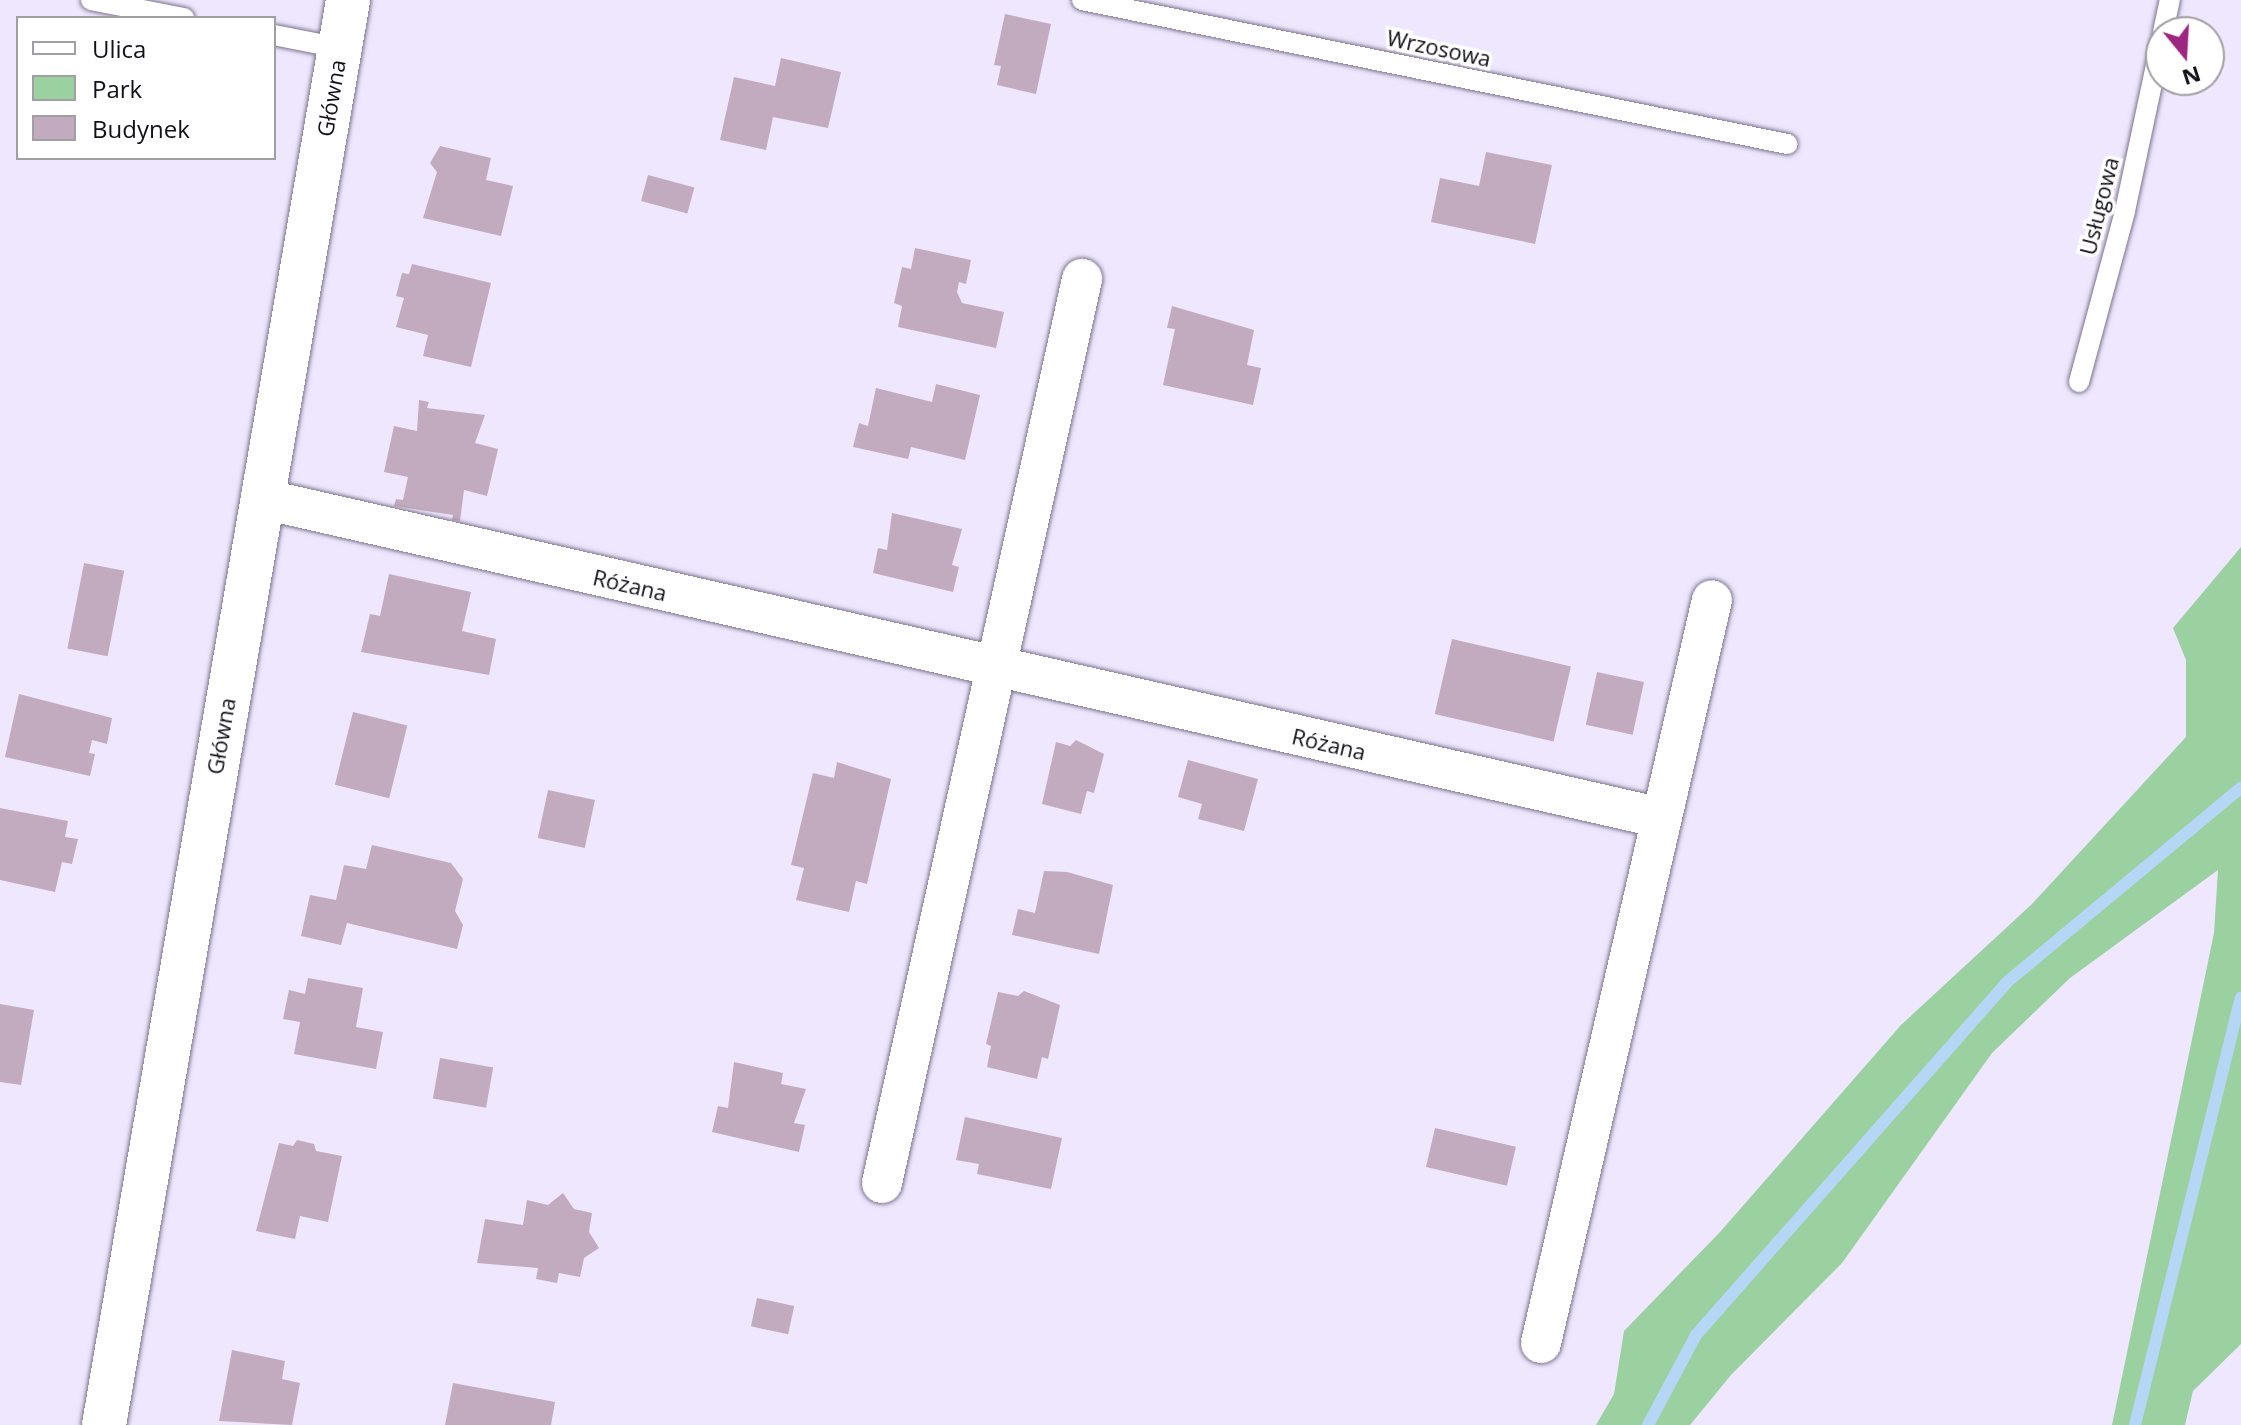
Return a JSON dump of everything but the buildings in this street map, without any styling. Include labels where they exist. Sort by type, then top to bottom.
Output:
[{"type":"street","name":"Główna","points":[[104,1425],[348,0]]},
{"type":"street","points":[[882,1183],[1082,279]]},
{"type":"street","name":"Różana","points":[[263,499],[997,670],[1661,818]]},
{"type":"street","points":[[1541,1343],[1712,600]]},
{"type":"lane","points":[[91,0],[174,16]]},
{"type":"lane","name":"Wrzosowa","points":[[1082,0],[1787,144]]},
{"type":"lane","name":"Główna","points":[[276,35],[340,48]]},
{"type":"lane","name":"Usługowa","points":[[2079,382],[2125,211],[2149,96]]},
{"type":"green space","points":[[2241,547],[2241,1344],[2193,1391],[2185,1425],[2112,1425],[2214,933],[2218,870],[2070,978],[1992,1053],[1842,1263],[1731,1375],[1690,1425],[1596,1425],[1614,1394],[1624,1331],[1720,1232],[1901,1025],[2032,904],[2186,737],[2186,660],[2173,628]]},
{"type":"waterway","points":[[1648,1425],[1696,1335],[2007,982],[2241,788]]},
{"type":"waterway","points":[[2135,1425],[2241,998]]}]
